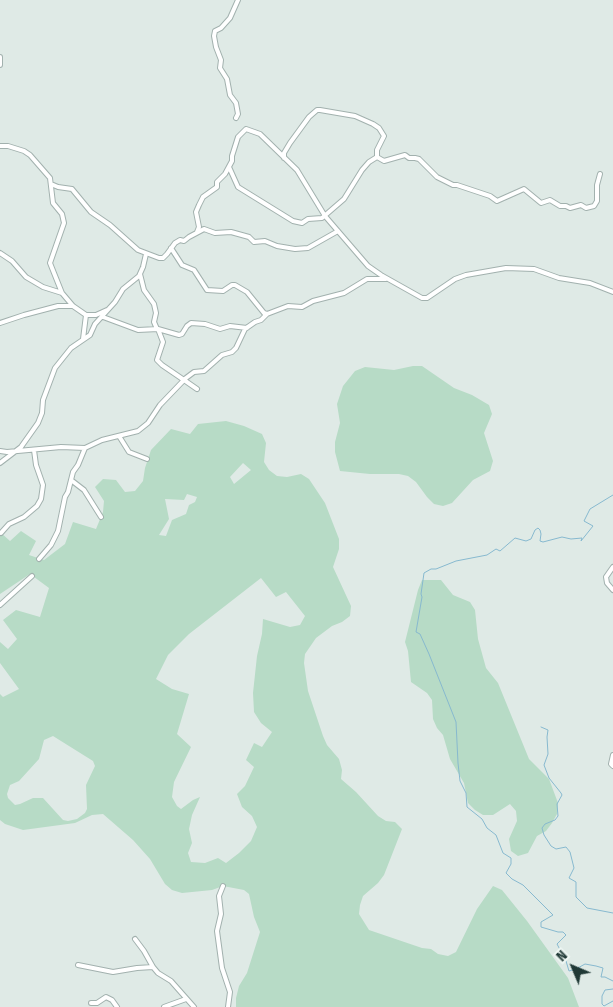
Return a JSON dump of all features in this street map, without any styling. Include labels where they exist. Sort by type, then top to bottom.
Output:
[{"type":"street","points":[[236,118],[238,114],[236,103],[230,95],[227,79],[220,68],[221,60],[214,36],[215,31],[221,28],[230,18],[238,0]]},
{"type":"street","points":[[0,57],[0,65]]},
{"type":"street","points":[[228,168],[238,187],[293,221],[302,223],[308,219],[322,218],[344,199],[362,170],[376,156],[384,136],[379,128],[355,116],[317,110],[309,117],[290,143],[284,153],[284,158]]},
{"type":"street","points":[[197,232],[199,227],[196,212],[199,205],[204,197],[217,187],[217,182],[232,161],[238,137],[246,130],[260,134],[297,170],[325,216],[368,266],[416,294],[427,298],[455,279],[466,275],[506,268],[534,269],[559,278],[590,283],[613,292]]},
{"type":"street","points":[[0,146],[13,147],[24,151],[46,174],[51,184],[53,203],[62,214],[64,223],[50,263],[62,293],[73,306],[86,315],[96,314],[109,309]]},
{"type":"street","points":[[376,156],[384,160],[405,155],[408,158],[419,159],[437,177],[453,185],[490,196],[497,201],[524,189],[542,203],[550,200],[560,206],[570,208],[581,205],[586,208],[594,206],[598,200],[597,185],[600,174]]},
{"type":"street","points":[[51,184],[72,189],[91,212],[110,225],[138,250],[163,258],[175,242],[184,241],[197,232],[207,229],[215,233],[231,232],[250,237],[254,242],[265,241],[277,246],[295,249],[308,248],[338,231]]},
{"type":"street","points":[[171,248],[182,265],[194,270],[207,290],[223,291],[235,285],[247,292],[264,313],[267,314]]},
{"type":"street","points":[[0,253],[12,261],[26,277],[44,287],[62,293]]},
{"type":"street","points":[[146,254],[140,274],[144,290],[154,304],[156,313],[154,322],[163,342],[157,360],[197,389]]},
{"type":"street","points":[[0,463],[26,442],[38,422],[55,368],[71,348],[90,334],[95,324],[126,286],[140,274]]},
{"type":"street","points":[[1,450],[15,452],[61,447],[85,448],[102,440],[138,431],[148,423],[160,406],[184,380],[191,374],[204,371],[222,355],[232,352],[247,328],[267,314],[288,306],[302,307],[314,301],[344,293],[367,278],[388,279]]},
{"type":"street","points":[[0,323],[58,306],[73,306]]},
{"type":"street","points":[[83,339],[86,315]]},
{"type":"street","points":[[102,317],[138,330],[157,329],[179,335],[191,323],[205,324],[220,329],[230,326],[247,328]]},
{"type":"street","points":[[119,436],[130,452],[148,459]]},
{"type":"street","points":[[39,558],[51,545],[58,531],[63,512],[62,505],[85,448]]},
{"type":"street","points":[[1,533],[9,524],[24,517],[37,506],[40,499],[42,479],[36,465],[34,450]]},
{"type":"street","points":[[71,480],[84,490],[101,517]]},
{"type":"street","points":[[613,567],[606,577],[607,583],[613,590]]},
{"type":"street","points":[[0,605],[32,576]]},
{"type":"street","points":[[613,755],[611,764],[613,766]]},
{"type":"street","points":[[223,886],[218,896],[221,914],[218,931],[222,968],[230,992],[228,1007]]},
{"type":"street","points":[[135,938],[158,973],[171,981],[194,1007]]},
{"type":"street","points":[[78,965],[113,972],[153,967]]},
{"type":"street","points":[[91,1003],[97,1003],[106,996],[117,1007]]},
{"type":"street","points":[[164,1007],[186,999]]},
{"type":"green space","points":[[422,366],[454,388],[472,395],[489,405],[492,414],[484,433],[493,461],[490,471],[473,480],[452,503],[443,506],[434,504],[416,482],[408,476],[340,471],[335,452],[335,442],[340,423],[337,404],[343,386],[355,371],[365,367],[394,370]]},
{"type":"green space","points":[[226,421],[262,434],[266,443],[264,462],[269,470],[277,476],[287,477],[301,474],[309,479],[325,503],[339,539],[339,549],[333,567],[351,606],[350,616],[316,638],[305,654],[304,663],[308,691],[327,745],[339,759],[342,770],[341,779],[378,816],[386,821],[395,822],[402,829],[384,875],[363,896],[360,905],[359,914],[369,930],[448,956],[456,952],[477,909],[493,886],[502,890],[568,978],[579,1007],[236,1007],[239,986],[247,973],[260,932],[254,917],[249,894],[244,890],[223,886],[212,890],[182,893],[172,890],[165,884],[150,859],[133,840],[103,814],[92,815],[75,823],[23,830],[5,824],[0,820],[0,694],[3,697],[19,689],[0,663],[0,642],[8,649],[17,639],[3,620],[16,610],[40,617],[49,588],[30,574],[0,594],[0,532],[10,541],[21,531],[36,541],[29,555],[44,560],[65,544],[73,522],[96,529],[103,512],[104,501],[95,487],[103,479],[116,480],[125,492],[135,491],[143,481],[151,450],[171,429],[190,434],[198,424]],"holes":[[[243,463],[251,470],[234,484],[230,477]],[[187,494],[197,497],[195,502],[189,505],[186,514],[172,520],[166,536],[159,535],[169,519],[165,499],[184,500]],[[261,578],[276,597],[286,592],[305,616],[300,625],[290,627],[263,619],[253,693],[254,712],[261,723],[272,732],[262,747],[254,743],[246,760],[254,767],[245,786],[237,794],[242,807],[252,816],[257,827],[251,841],[226,863],[218,858],[205,863],[191,862],[188,853],[192,843],[189,829],[192,815],[200,797],[181,809],[172,797],[174,782],[191,747],[177,734],[189,694],[172,689],[156,679],[168,655],[189,634]],[[53,736],[93,761],[95,766],[86,785],[87,809],[77,819],[63,820],[43,798],[33,798],[15,805],[8,798],[7,794],[10,785],[19,781],[39,759],[44,740]]]},
{"type":"green space","points":[[422,580],[441,580],[453,595],[470,602],[475,610],[478,639],[486,668],[498,683],[529,759],[549,779],[558,803],[557,814],[546,831],[537,836],[528,853],[518,856],[511,851],[509,839],[517,821],[516,811],[510,804],[493,815],[483,815],[468,803],[464,783],[450,759],[443,735],[433,719],[432,700],[427,693],[411,682],[408,651],[405,642]]},
{"type":"waterway","points":[[613,495],[590,509],[584,521],[593,526],[581,541],[582,538],[571,539],[562,537],[543,542],[540,541],[541,534],[538,528],[531,539],[526,541],[515,538],[500,551],[496,549],[487,555],[456,561],[424,573],[416,632],[420,634],[429,654],[456,722],[460,781],[466,793],[467,807],[482,819],[487,828],[496,835],[503,853],[511,858],[511,864],[506,873],[523,885],[553,915],[541,922],[541,927],[563,932],[566,935],[557,944],[569,971],[585,964],[596,966],[603,968],[601,977],[613,981]]},
{"type":"waterway","points":[[541,727],[548,730],[548,754],[544,765],[549,778],[562,795],[557,804],[558,816],[542,828],[544,835],[551,846],[556,849],[566,847],[570,852],[574,868],[569,878],[576,882],[576,897],[587,908],[613,913]]},
{"type":"waterway","points":[[613,989],[605,990],[602,996],[602,1004],[604,1006],[613,1001]]}]
